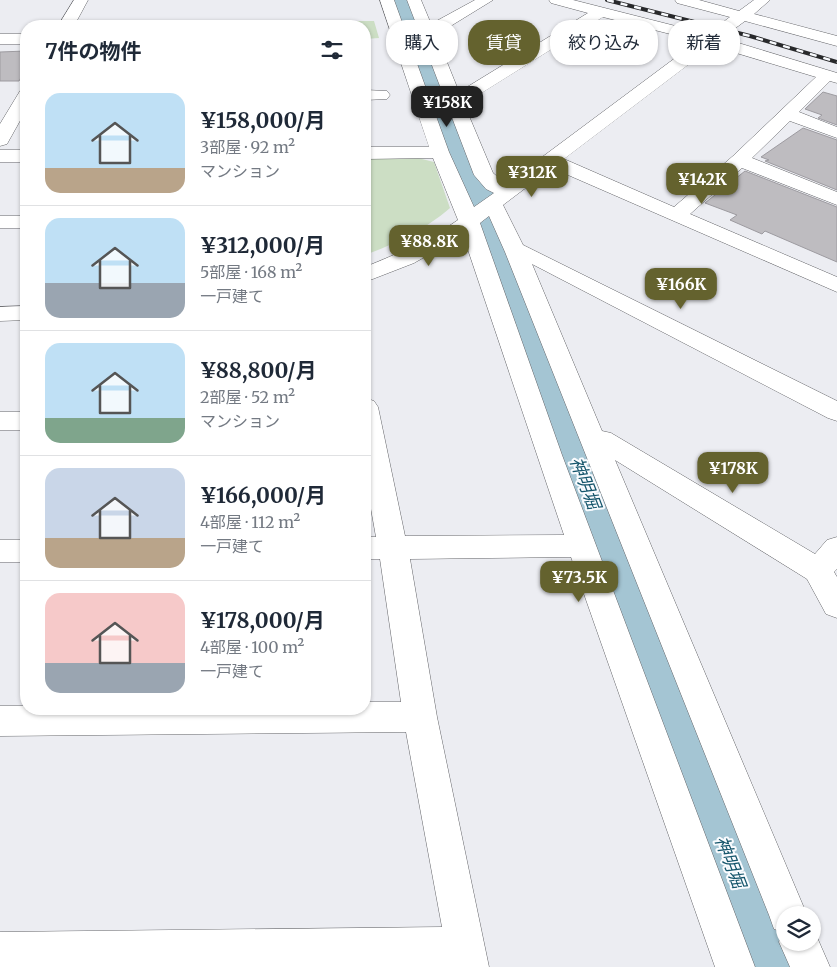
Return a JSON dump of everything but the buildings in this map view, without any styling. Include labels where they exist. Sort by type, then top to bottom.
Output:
[{"type":"street","points":[[69,20],[81,0]]},
{"type":"street","points":[[387,0],[440,152],[460,195],[487,209],[516,252],[784,906]]},
{"type":"street","points":[[414,0],[422,20]]},
{"type":"street","points":[[450,20],[486,0]]},
{"type":"street","points":[[556,0],[668,29]]},
{"type":"street","points":[[682,0],[837,41]]},
{"type":"street","points":[[736,20],[763,0]]},
{"type":"street","points":[[455,102],[601,11]]},
{"type":"street","points":[[0,39],[20,39]]},
{"type":"street","points":[[740,49],[832,77]]},
{"type":"street","points":[[440,65],[488,181],[487,209],[582,546],[735,967]]},
{"type":"street","points":[[371,272],[436,244],[552,161],[678,65]]},
{"type":"street","points":[[678,214],[740,160],[787,114],[832,77]]},
{"type":"street","points":[[0,140],[20,106]]},
{"type":"street","points":[[787,114],[837,132]]},
{"type":"street","points":[[371,153],[440,152]]},
{"type":"street","points":[[0,156],[20,156]]},
{"type":"street","points":[[740,160],[837,199]]},
{"type":"street","points":[[552,161],[678,214],[837,285]]},
{"type":"street","points":[[0,222],[20,222]]},
{"type":"street","points":[[516,252],[523,251],[837,412]]},
{"type":"street","points":[[0,314],[20,313]]},
{"type":"street","points":[[0,421],[20,421]]},
{"type":"street","points":[[593,440],[602,440],[818,570],[837,605]]},
{"type":"street","points":[[0,952],[467,957],[420,717],[379,548],[371,466]]},
{"type":"street","points":[[379,548],[582,546]]},
{"type":"street","points":[[818,570],[837,548]]},
{"type":"street","points":[[0,551],[20,551]]},
{"type":"street","points":[[0,721],[420,717]]},
{"type":"street","points":[[804,951],[810,967]]},
{"type":"green space","points":[[371,21],[374,21],[379,38],[371,39]]},
{"type":"green space","points":[[371,158],[418,158],[434,162],[450,208],[409,236],[371,253]]},
{"type":"waterway","name":"神明堀","points":[[401,0],[770,967]]},
{"type":"railway","points":[[607,0],[750,36],[837,62]]}]
